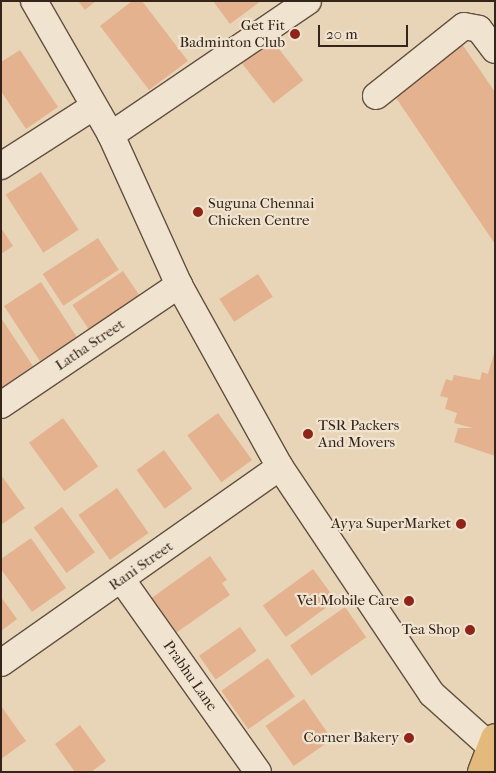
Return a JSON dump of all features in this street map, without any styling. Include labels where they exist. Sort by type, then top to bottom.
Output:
[{"type":"street","points":[[34,1],[93,107],[111,135],[179,285],[280,468],[432,694],[489,752]]},
{"type":"street","points":[[111,135],[308,1]]},
{"type":"street","points":[[376,96],[464,26],[479,29],[495,50]]},
{"type":"street","points":[[1,166],[93,107]]},
{"type":"street","name":"Latha Street","points":[[1,405],[179,285]]},
{"type":"street","name":"Rani Street","points":[[1,663],[280,468]]},
{"type":"street","name":"Prabhu Lane","points":[[122,580],[258,772]]},
{"type":"building","points":[[78,1],[96,1],[85,10]]},
{"type":"building","points":[[132,1],[142,1],[188,61],[149,90],[100,26]]},
{"type":"building","points":[[213,1],[261,1],[230,24]]},
{"type":"building","points":[[272,40],[303,80],[273,104],[242,63]]},
{"type":"building","points":[[462,44],[495,92],[495,244],[392,92]]},
{"type":"building","points":[[20,50],[58,107],[26,129],[1,91],[1,62]]},
{"type":"building","points":[[41,172],[79,230],[43,253],[6,195]]},
{"type":"building","points":[[1,228],[13,246],[1,254]]},
{"type":"building","points":[[98,238],[119,270],[63,306],[43,274]]},
{"type":"building","points":[[123,271],[142,299],[91,333],[72,305]]},
{"type":"building","points":[[258,274],[273,297],[234,322],[219,299]]},
{"type":"building","points":[[41,282],[77,337],[40,361],[4,306]]},
{"type":"building","points":[[1,318],[33,366],[1,388]]},
{"type":"building","points":[[495,350],[495,456],[454,442],[458,428],[473,428],[454,423],[457,413],[445,409],[448,398],[440,396],[446,379],[452,381],[454,375],[480,380],[482,372],[488,374]]},
{"type":"building","points":[[218,413],[252,460],[221,482],[187,435]]},
{"type":"building","points":[[63,418],[98,467],[64,491],[29,443]]},
{"type":"building","points":[[164,450],[192,489],[165,509],[136,470]]},
{"type":"building","points":[[1,475],[25,508],[1,525]]},
{"type":"building","points":[[117,488],[149,533],[110,560],[78,515]]},
{"type":"building","points":[[62,507],[95,552],[67,573],[34,528]]},
{"type":"building","points":[[31,538],[66,588],[32,612],[1,569],[1,559]]},
{"type":"building","points":[[210,556],[227,580],[222,583],[230,595],[170,637],[146,602]]},
{"type":"building","points":[[313,569],[336,601],[286,637],[263,605]]},
{"type":"building","points":[[1,597],[17,619],[1,631]]},
{"type":"building","points":[[345,607],[366,637],[311,676],[290,645]]},
{"type":"building","points":[[240,627],[257,651],[216,679],[199,656]]},
{"type":"building","points":[[268,658],[295,697],[248,729],[221,691]]},
{"type":"building","points":[[304,699],[332,739],[294,766],[265,726]]},
{"type":"building","points":[[1,706],[26,741],[1,759]]},
{"type":"building","points":[[80,725],[106,761],[91,772],[75,772],[55,744]]},
{"type":"place","name":"Get Fit Badminton Club","points":[[295,34]]},
{"type":"place","name":"Suguna Chennai Chicken Centre","points":[[198,212]]},
{"type":"place","name":"TSR Packers And Movers","points":[[308,434]]},
{"type":"place","name":"Ayya SuperMarket","points":[[461,524]]},
{"type":"place","name":"Vel Mobile Care","points":[[409,601]]},
{"type":"place","name":"Tea Shop","points":[[470,630]]},
{"type":"place","name":"Corner Bakery","points":[[409,738]]}]
